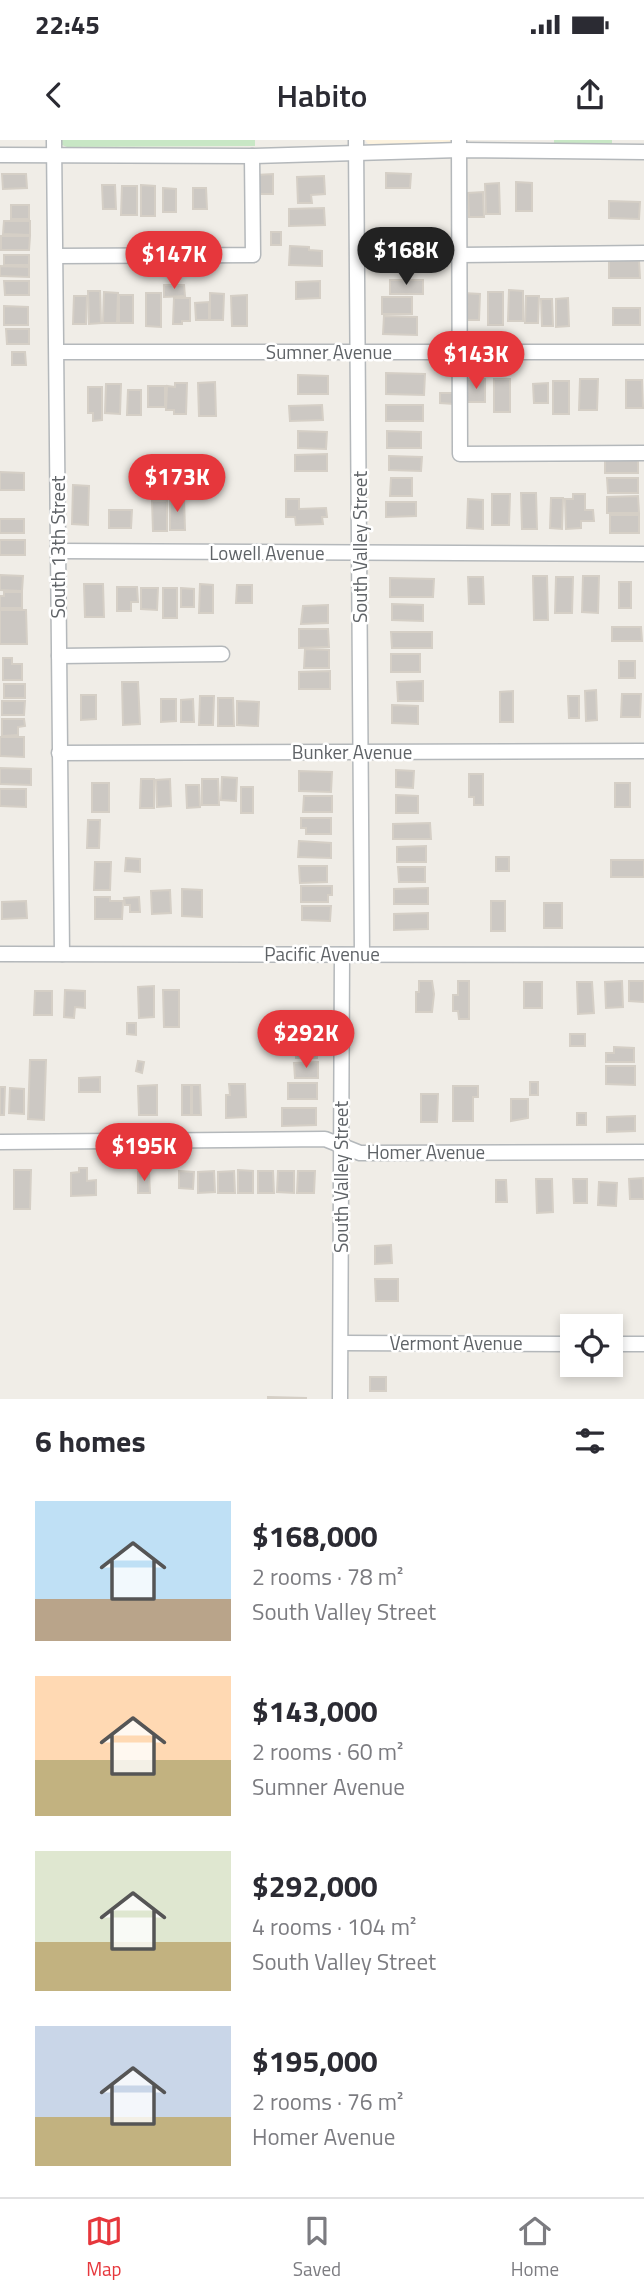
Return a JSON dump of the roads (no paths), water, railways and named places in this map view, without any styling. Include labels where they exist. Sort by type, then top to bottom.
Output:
[{"type":"street","name":"South 13th Street","points":[[54,140],[62,954]]},
{"type":"street","points":[[0,155],[252,156],[357,147],[459,145],[644,152]]},
{"type":"street","points":[[459,145],[460,454],[644,453]]},
{"type":"street","name":"South Valley Street","points":[[357,147],[362,954]]},
{"type":"street","points":[[56,256],[253,255],[252,156]]},
{"type":"street","points":[[459,255],[644,253]]},
{"type":"street","name":"Sumner Avenue","points":[[57,352],[644,352]]},
{"type":"street","name":"Lowell Avenue","points":[[58,551],[644,554]]},
{"type":"street","points":[[59,656],[222,654]]},
{"type":"street","name":"Bunker Avenue","points":[[59,753],[644,751]]},
{"type":"street","name":"Pacific Avenue","points":[[0,954],[644,954]]},
{"type":"street","name":"South Valley Street","points":[[340,1399],[342,955]]},
{"type":"street","name":"Homer Avenue","points":[[0,1142],[325,1139],[360,1153],[644,1153]]},
{"type":"street","name":"Vermont Avenue","points":[[341,1343],[560,1344]]},
{"type":"street","points":[[623,1344],[644,1345]]}]
